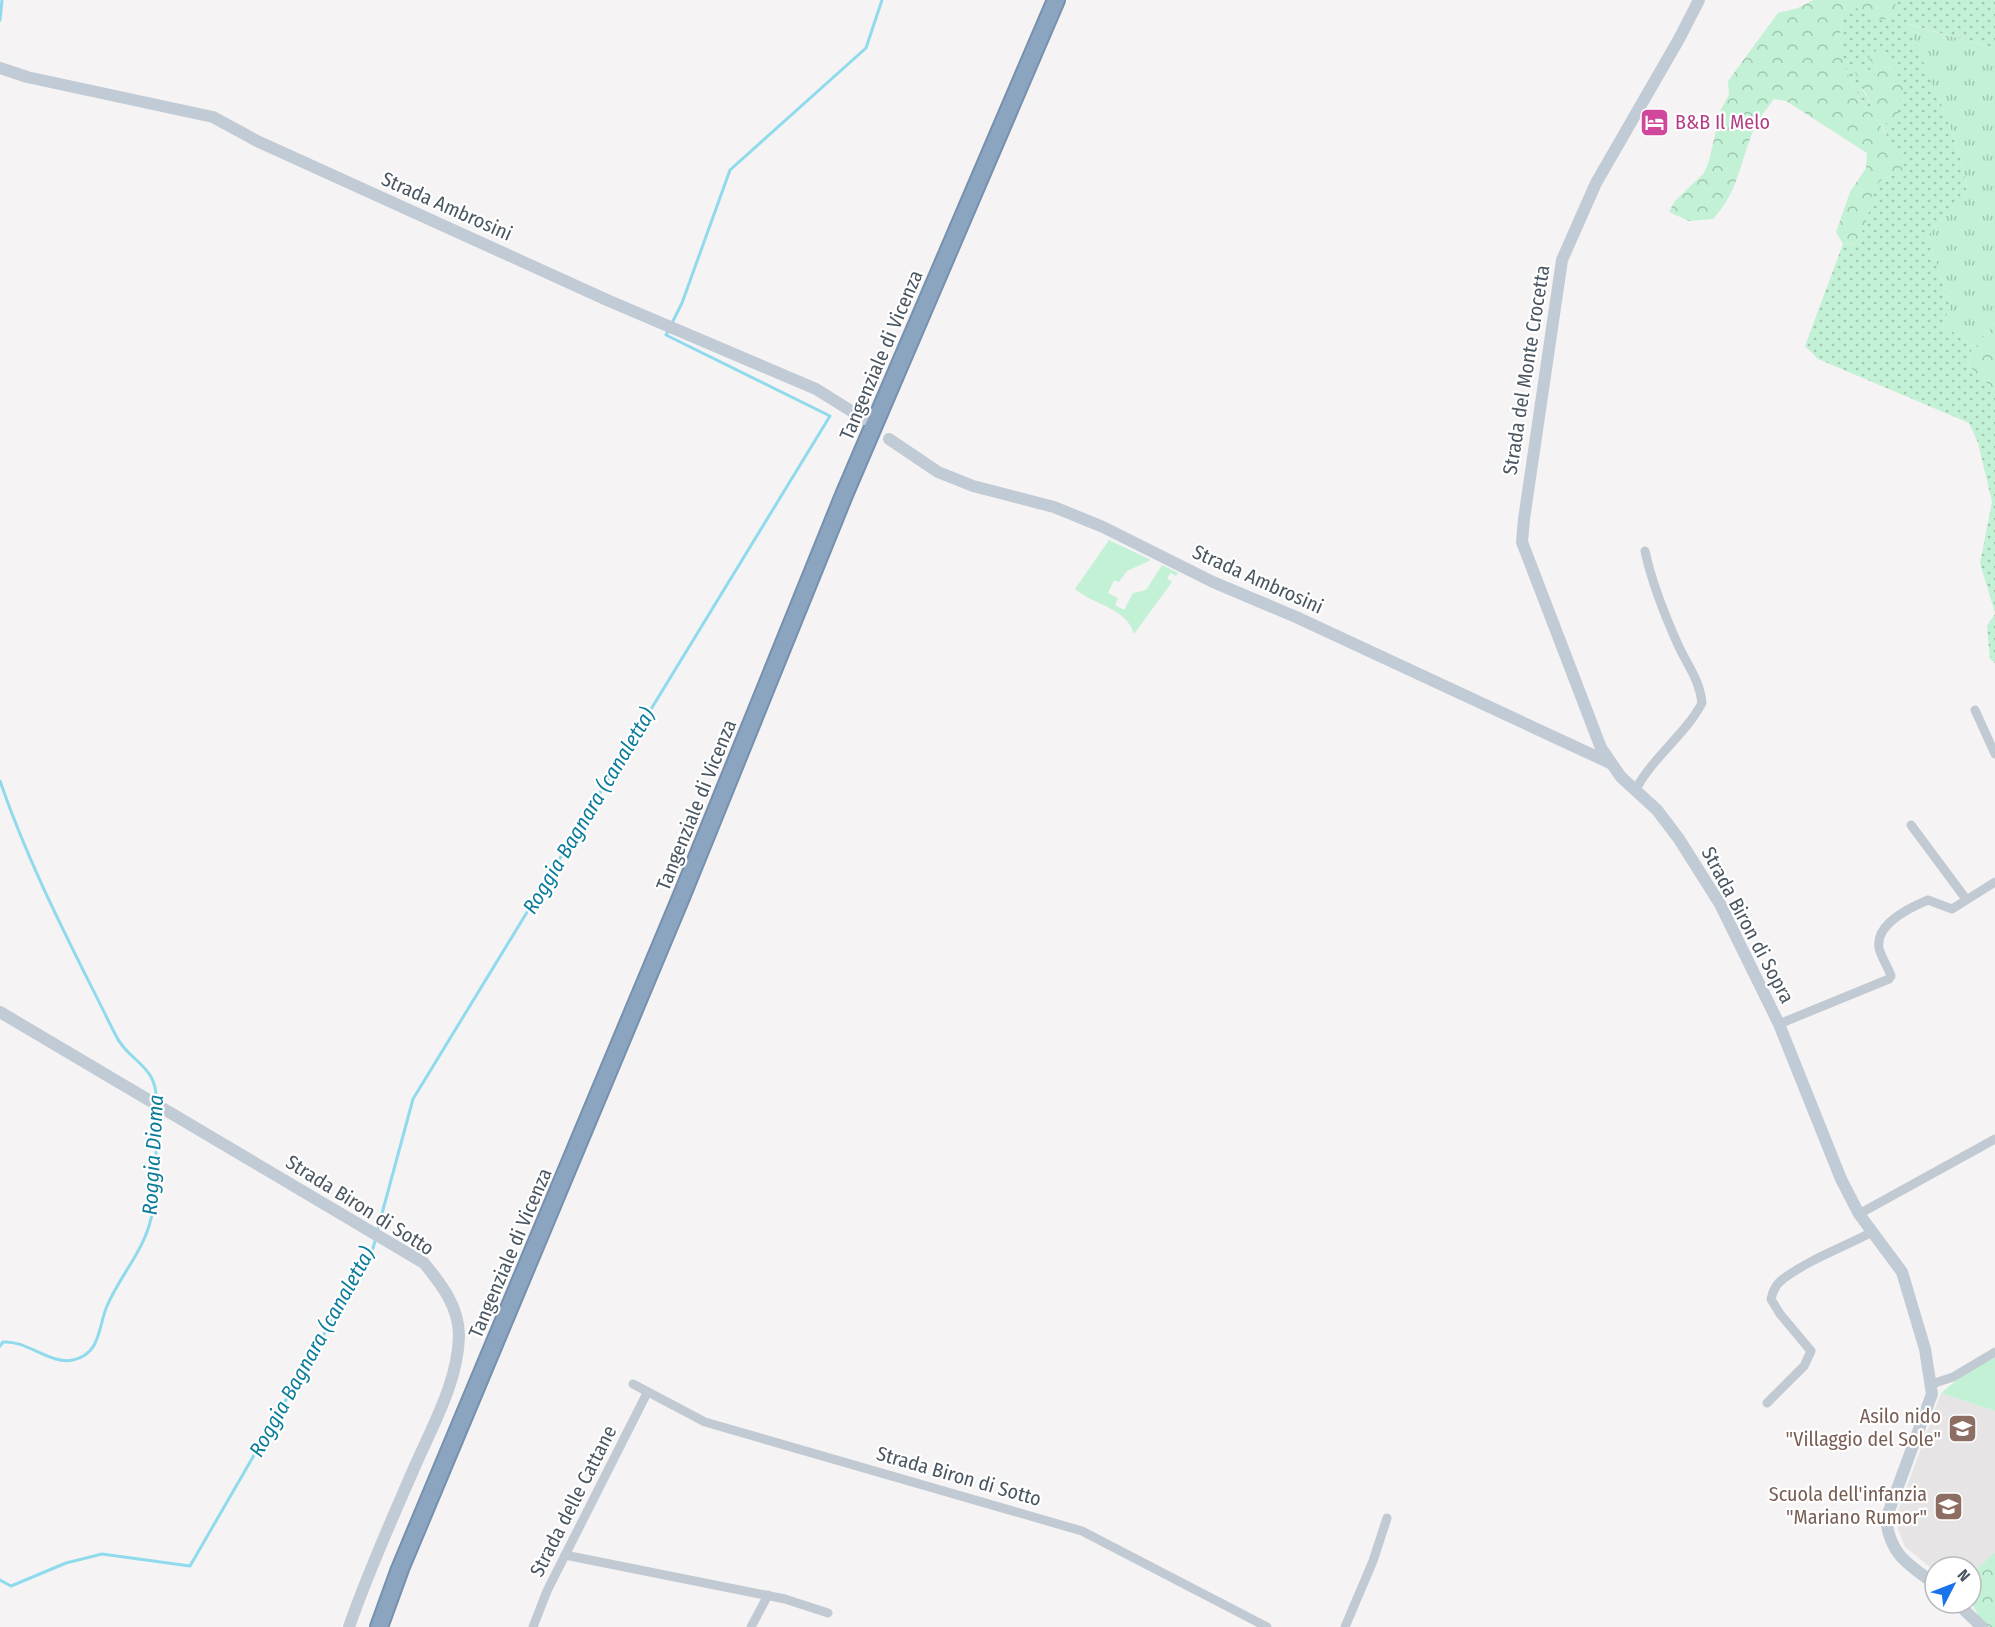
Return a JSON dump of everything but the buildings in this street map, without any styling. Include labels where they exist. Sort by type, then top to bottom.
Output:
[{"type":"highway","name":"Tangenziale di Vicenza","points":[[379,1627],[400,1569],[673,917],[844,495],[1056,0]]},
{"type":"street","name":"Strada del Monte Crocetta","points":[[1610,763],[1601,748],[1522,543],[1524,519],[1562,260],[1601,173],[1679,39],[1699,0]]},
{"type":"street","name":"Strada Ambrosini","points":[[0,68],[27,77],[213,117],[267,146],[607,300],[816,389],[864,419]]},
{"type":"street","name":"Strada Ambrosini","points":[[889,439],[938,472],[973,486],[1054,507],[1103,527],[1213,582],[1296,617],[1610,763]]},
{"type":"street","points":[[1636,789],[1646,771],[1681,732],[1702,703],[1694,672],[1680,650],[1650,575],[1645,551]]},
{"type":"street","points":[[1975,710],[1995,754]]},
{"type":"street","name":"Strada Biron di Sopra","points":[[1610,763],[1657,810],[1679,839],[1719,904],[1779,1024],[1841,1179],[1859,1214],[1902,1272],[1925,1349],[1932,1384],[1930,1403],[1891,1498],[1886,1519],[1890,1544],[1899,1555],[1923,1574]]},
{"type":"street","points":[[1911,825],[1966,899]]},
{"type":"street","name":"Strada Biron di Sopra","points":[[1779,1024],[1884,983],[1891,976],[1879,948],[1880,938],[1891,922],[1915,906],[1928,900],[1952,909],[1995,882]]},
{"type":"street","name":"Strada Biron di Sotto","points":[[0,1012],[424,1263],[453,1303],[459,1334],[456,1364],[439,1413],[364,1583],[349,1627]]},
{"type":"street","points":[[1859,1214],[1995,1139]]},
{"type":"street","points":[[1767,1403],[1804,1366],[1811,1351],[1780,1314],[1771,1299],[1774,1289],[1796,1270],[1872,1232]]},
{"type":"street","points":[[1932,1384],[1953,1377],[1995,1352]]},
{"type":"street","name":"Strada Biron di Sotto","points":[[633,1384],[705,1422],[1082,1531],[1266,1627]]},
{"type":"street","name":"Strada delle Cattane","points":[[533,1627],[565,1555],[647,1393]]},
{"type":"street","points":[[1345,1627],[1373,1561],[1387,1518]]},
{"type":"street","points":[[565,1555],[768,1596],[828,1613]]},
{"type":"street","points":[[751,1627],[768,1596]]},
{"type":"street","points":[[1970,1615],[1982,1627]]},
{"type":"shaded area","name":"Scuola dell'infanzia \"Mariano Rumor\"","points":[[1941,1393],[1995,1411],[1995,1552],[1983,1564],[1983,1555],[1923,1555],[1923,1561],[1905,1547],[1898,1529],[1897,1514]]},
{"type":"green space","points":[[1813,0],[1898,0],[1892,13],[1883,21],[1854,7],[1842,13],[1840,43],[1842,55],[1854,87],[1869,113],[1873,108],[1852,66],[1862,64],[1875,75],[1877,67],[1868,58],[1875,51],[1887,55],[1905,90],[1897,105],[1899,118],[1892,126],[1876,118],[1905,167],[1899,174],[1889,176],[1877,184],[1866,223],[1854,245],[1843,244],[1836,232],[1850,192],[1866,168],[1867,153],[1786,101],[1774,99],[1762,115],[1748,143],[1736,182],[1723,207],[1713,219],[1689,221],[1669,212],[1675,201],[1704,173],[1721,109],[1729,95],[1728,81],[1778,13],[1798,8]]},
{"type":"green space","points":[[1898,0],[1995,0],[1995,49],[1909,24],[1950,126],[1967,189],[1927,237],[1951,304],[1943,325],[1975,347],[1968,355],[1969,366],[1995,391],[1995,613],[1980,563],[1992,502],[1978,443],[1969,423],[1818,359],[1805,346],[1843,244],[1854,245],[1860,236],[1877,184],[1889,176],[1899,174],[1886,134],[1875,116],[1897,105],[1899,93],[1895,74],[1887,55],[1869,58],[1877,67],[1875,76],[1863,90],[1873,108],[1869,113],[1844,66],[1840,44],[1842,13],[1854,6],[1883,21],[1892,13]]},
{"type":"green space","points":[[1908,24],[1995,49],[1995,323],[1975,347],[1943,325],[1951,304],[1927,237],[1967,188],[1950,126]]},
{"type":"green space","points":[[1995,323],[1995,391],[1969,366],[1968,355]]},
{"type":"green space","points":[[1109,540],[1151,560],[1127,571],[1119,582],[1114,580],[1108,593],[1118,598],[1115,605],[1124,610],[1133,593],[1146,590],[1162,565],[1178,573],[1176,576],[1171,573],[1167,578],[1172,582],[1134,634],[1124,618],[1075,589]]},
{"type":"green space","points":[[1995,614],[1995,663],[1990,659],[1987,626]]},
{"type":"green space","points":[[1995,1358],[1995,1411],[1941,1393],[1974,1366]]},
{"type":"green space","points":[[1995,1552],[1995,1627],[1985,1627],[1978,1615],[1983,1615],[1983,1564]]},
{"type":"waterway","name":"Roggia Dioma","points":[[0,20],[2,0]]},
{"type":"waterway","name":"Roggia Bagnara (canaletta)","points":[[672,323],[682,303],[730,170],[866,48],[882,0]]},
{"type":"waterway","name":"Roggia Bagnara (canaletta)","points":[[377,1232],[413,1099],[830,416],[666,335],[669,329]]},
{"type":"waterway","name":"Roggia Dioma","points":[[0,781],[25,847],[68,940],[115,1034],[152,1079],[156,1101]]},
{"type":"waterway","name":"Roggia Dioma","points":[[0,1346],[3,1342],[12,1342],[64,1361],[82,1357],[94,1346],[107,1306],[145,1237],[153,1211],[156,1182],[156,1107]]},
{"type":"waterway","name":"Roggia Bagnara (canaletta)","points":[[0,1580],[11,1586],[66,1563],[102,1554],[190,1566],[372,1251],[376,1238]]},
{"type":"place","name":"B&B Il Melo","points":[[1654,122]]},
{"type":"place","name":"Asilo nido \"Villaggio del Sole\"","points":[[1962,1428]]},
{"type":"place","name":"Scuola dell'infanzia \"Mariano Rumor\"","points":[[1948,1506]]}]
